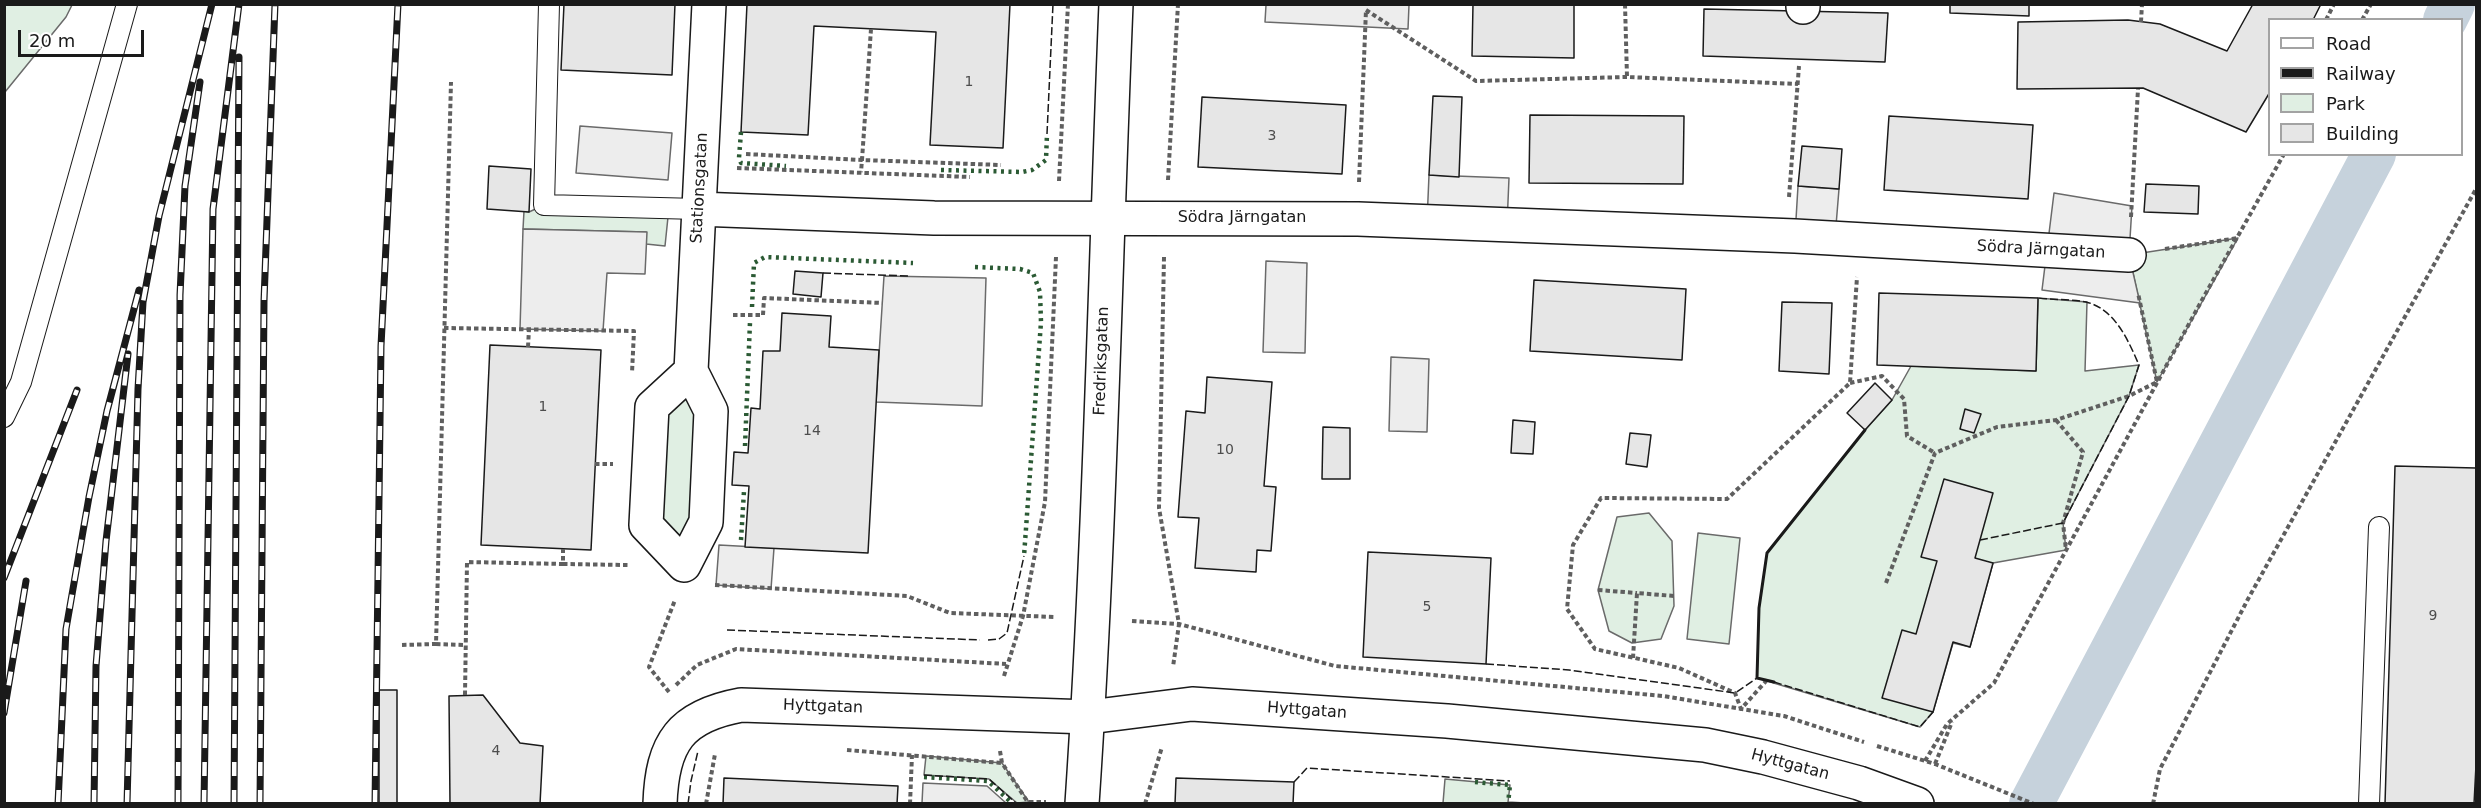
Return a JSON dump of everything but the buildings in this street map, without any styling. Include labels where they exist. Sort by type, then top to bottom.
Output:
[{"type":"street","name":"Stationsgatan","points":[[691,371],[652,407],[646,525],[684,566],[706,522],[711,411],[691,371],[709,4]]},
{"type":"street","name":"Fredriksgatan","points":[[1082,804],[1094,619],[1116,4]]},
{"type":"street","name":"Södra Järngatan","points":[[699,209],[934,218],[1358,219],[1786,236],[2129,255]]},
{"type":"street","name":"Hyttgatan","points":[[660,804],[666,759],[677,736],[693,721],[718,709],[741,705],[1089,717],[1192,704],[1448,721],[1706,745],[1817,771],[1917,804]]},
{"type":"street","name":"Fredriksgatan","points":[[1089,717],[1093,804]]},
{"type":"lane","points":[[4,417],[21,382],[108,80],[127,4]]},
{"type":"lane","points":[[549,4],[544,205],[699,209]]},
{"type":"lane","points":[[2369,804],[2379,527]]},
{"type":"path","points":[[717,575],[716,585],[907,596],[950,613],[1023,616],[1045,502],[1068,4]]},
{"type":"path","points":[[1178,4],[1165,218],[1160,508],[1179,624],[1335,666],[1663,696],[1784,716],[1935,764],[2034,804]]},
{"type":"path","points":[[2141,22],[2142,4]]},
{"type":"path","points":[[2326,18],[2334,4]]},
{"type":"path","points":[[2363,18],[2371,4]]},
{"type":"path","points":[[1624,5],[1627,77]]},
{"type":"path","points":[[1358,219],[1366,10],[1476,81],[1627,77],[1798,84]]},
{"type":"path","points":[[861,172],[871,29]]},
{"type":"path","points":[[1786,236],[1799,66]]},
{"type":"path","points":[[436,644],[451,82]]},
{"type":"path","name":"Södra Järngatan","points":[[2129,255],[2138,89]]},
{"type":"path","points":[[746,154],[1001,165]]},
{"type":"path","points":[[1925,761],[1947,724],[1994,683],[2283,156]]},
{"type":"path","points":[[734,168],[978,177]]},
{"type":"path","points":[[1047,180],[1059,180]]},
{"type":"path","points":[[2153,804],[2160,769],[2243,609],[2476,189]]},
{"type":"path","points":[[2157,382],[2129,255],[2238,238]]},
{"type":"path","points":[[1850,383],[1859,240]]},
{"type":"path","points":[[1045,256],[1056,256]]},
{"type":"path","points":[[733,315],[763,315],[764,298],[882,303]]},
{"type":"path","points":[[732,327],[733,305]]},
{"type":"path","points":[[444,328],[634,332],[632,383]]},
{"type":"path","points":[[528,347],[529,329]]},
{"type":"path","points":[[1741,709],[1735,693],[1679,668],[1595,649],[1567,609],[1573,545],[1601,498],[1727,499],[1850,383],[1882,376],[1904,399],[1907,436],[1935,453]]},
{"type":"path","points":[[1886,583],[1935,453],[1997,428],[2056,420],[2129,396],[2157,382]]},
{"type":"path","points":[[2056,420],[2083,452],[2062,523],[2066,550]]},
{"type":"path","points":[[562,564],[563,549]]},
{"type":"path","points":[[465,695],[467,562],[628,565]]},
{"type":"path","points":[[1598,590],[1674,596]]},
{"type":"path","points":[[1633,658],[1636,593]]},
{"type":"path","points":[[677,594],[649,667],[669,692],[697,665],[736,649],[1006,664]]},
{"type":"path","points":[[402,645],[465,645]]},
{"type":"path","points":[[1741,709],[1767,680]]},
{"type":"path","points":[[1935,764],[1952,721]]},
{"type":"path","points":[[706,804],[717,745]]},
{"type":"path","points":[[837,749],[1002,763],[1029,804]]},
{"type":"path","points":[[910,804],[912,755]]},
{"type":"green space","points":[[5,4],[72,5],[66,17],[5,92]]},
{"type":"green space","points":[[544,205],[668,217],[665,246],[646,244],[646,232],[523,229],[524,211],[529,212]]},
{"type":"green space","points":[[2238,238],[2157,382],[2129,255]]},
{"type":"green space","points":[[2038,298],[2087,302],[2085,371],[2139,365],[2129,396],[2063,523],[2066,550],[1993,563],[1970,647],[1953,643],[1933,712],[1920,727],[1757,678],[1759,608],[1767,553],[1865,430],[1892,400],[1911,366],[2036,371]]},
{"type":"green space","points":[[691,371],[711,411],[684,565],[646,525],[652,407]]},
{"type":"green space","points":[[1649,513],[1672,541],[1674,606],[1661,639],[1632,643],[1609,631],[1598,590],[1617,517]]},
{"type":"green space","points":[[1698,533],[1740,538],[1729,644],[1687,639]]},
{"type":"green space","points":[[926,756],[1002,763],[1029,802],[1017,803],[989,779],[924,775]]},
{"type":"green space","points":[[1445,779],[1510,785],[1508,802],[1525,803],[1443,803]]},
{"type":"shaded area","points":[[1266,5],[1409,5],[1408,29],[1265,22]]},
{"type":"shaded area","points":[[580,126],[672,133],[668,180],[576,173]]},
{"type":"shaded area","points":[[1429,175],[1509,178],[1507,225],[1427,222]]},
{"type":"shaded area","points":[[1798,186],[1839,189],[1835,238],[1795,236]]},
{"type":"shaded area","points":[[2054,193],[2132,206],[2129,255],[2140,303],[2042,290]]},
{"type":"shaded area","points":[[523,229],[647,232],[645,274],[607,273],[603,331],[520,329]]},
{"type":"shaded area","points":[[1266,261],[1307,263],[1305,353],[1263,352]]},
{"type":"shaded area","points":[[884,276],[986,278],[982,406],[876,402]]},
{"type":"shaded area","points":[[1391,357],[1429,359],[1427,432],[1389,431]]},
{"type":"shaded area","points":[[719,545],[774,548],[771,589],[716,585]]},
{"type":"shaded area","points":[[923,783],[987,786],[1006,803],[922,803]]},
{"type":"waterway","points":[[2446,18],[2453,4]]},
{"type":"waterway","points":[[2031,804],[2373,156]]},
{"type":"railway","points":[[127,804],[138,389],[143,302],[159,216],[212,4]]},
{"type":"railway","points":[[204,804],[213,209],[239,4]]},
{"type":"railway","points":[[260,804],[264,301],[275,4]]},
{"type":"railway","points":[[375,804],[381,346],[398,4]]},
{"type":"railway","points":[[234,804],[239,57]]},
{"type":"railway","points":[[178,804],[180,295],[185,186],[200,82]]},
{"type":"railway","points":[[58,804],[66,629],[107,411],[139,290]]},
{"type":"railway","points":[[94,804],[96,666],[106,541],[128,354]]},
{"type":"railway","points":[[4,578],[77,390]]},
{"type":"railway","points":[[4,713],[26,581]]},
{"type":"hedge","points":[[741,132],[739,158],[741,163],[786,166]]},
{"type":"hedge","points":[[941,170],[1022,172],[1032,170],[1046,160],[1047,134]]},
{"type":"hedge","points":[[752,307],[754,263],[765,257],[913,263]]},
{"type":"hedge","points":[[975,267],[1020,269],[1033,273],[1040,292],[1041,322],[1024,556]]},
{"type":"hedge","points":[[745,446],[750,322]]},
{"type":"hedge","points":[[741,540],[744,491]]},
{"type":"hedge","points":[[924,777],[988,781],[1013,804]]},
{"type":"hedge","points":[[1475,782],[1510,785],[1508,804]]},
{"type":"fence","points":[[1047,134],[1053,4]]},
{"type":"fence","points":[[823,273],[909,276]]},
{"type":"fence","points":[[1980,540],[2063,523],[2129,396],[2139,365],[2119,327],[2105,311],[2086,302],[2038,298]]},
{"type":"fence","points":[[988,640],[999,639],[1007,633],[1024,556]]},
{"type":"fence","points":[[727,630],[980,640]]},
{"type":"fence","points":[[1486,664],[1569,670],[1735,693],[1757,678]]},
{"type":"fence","points":[[1774,682],[1920,727],[1933,712]]},
{"type":"fence","points":[[688,804],[698,751]]},
{"type":"fence","points":[[1294,782],[1307,768],[1510,781]]},
{"type":"fence","points":[[924,775],[989,779],[1017,804]]},
{"type":"wall","points":[[1774,682],[1757,678],[1759,608],[1767,553],[1865,430]]}]
